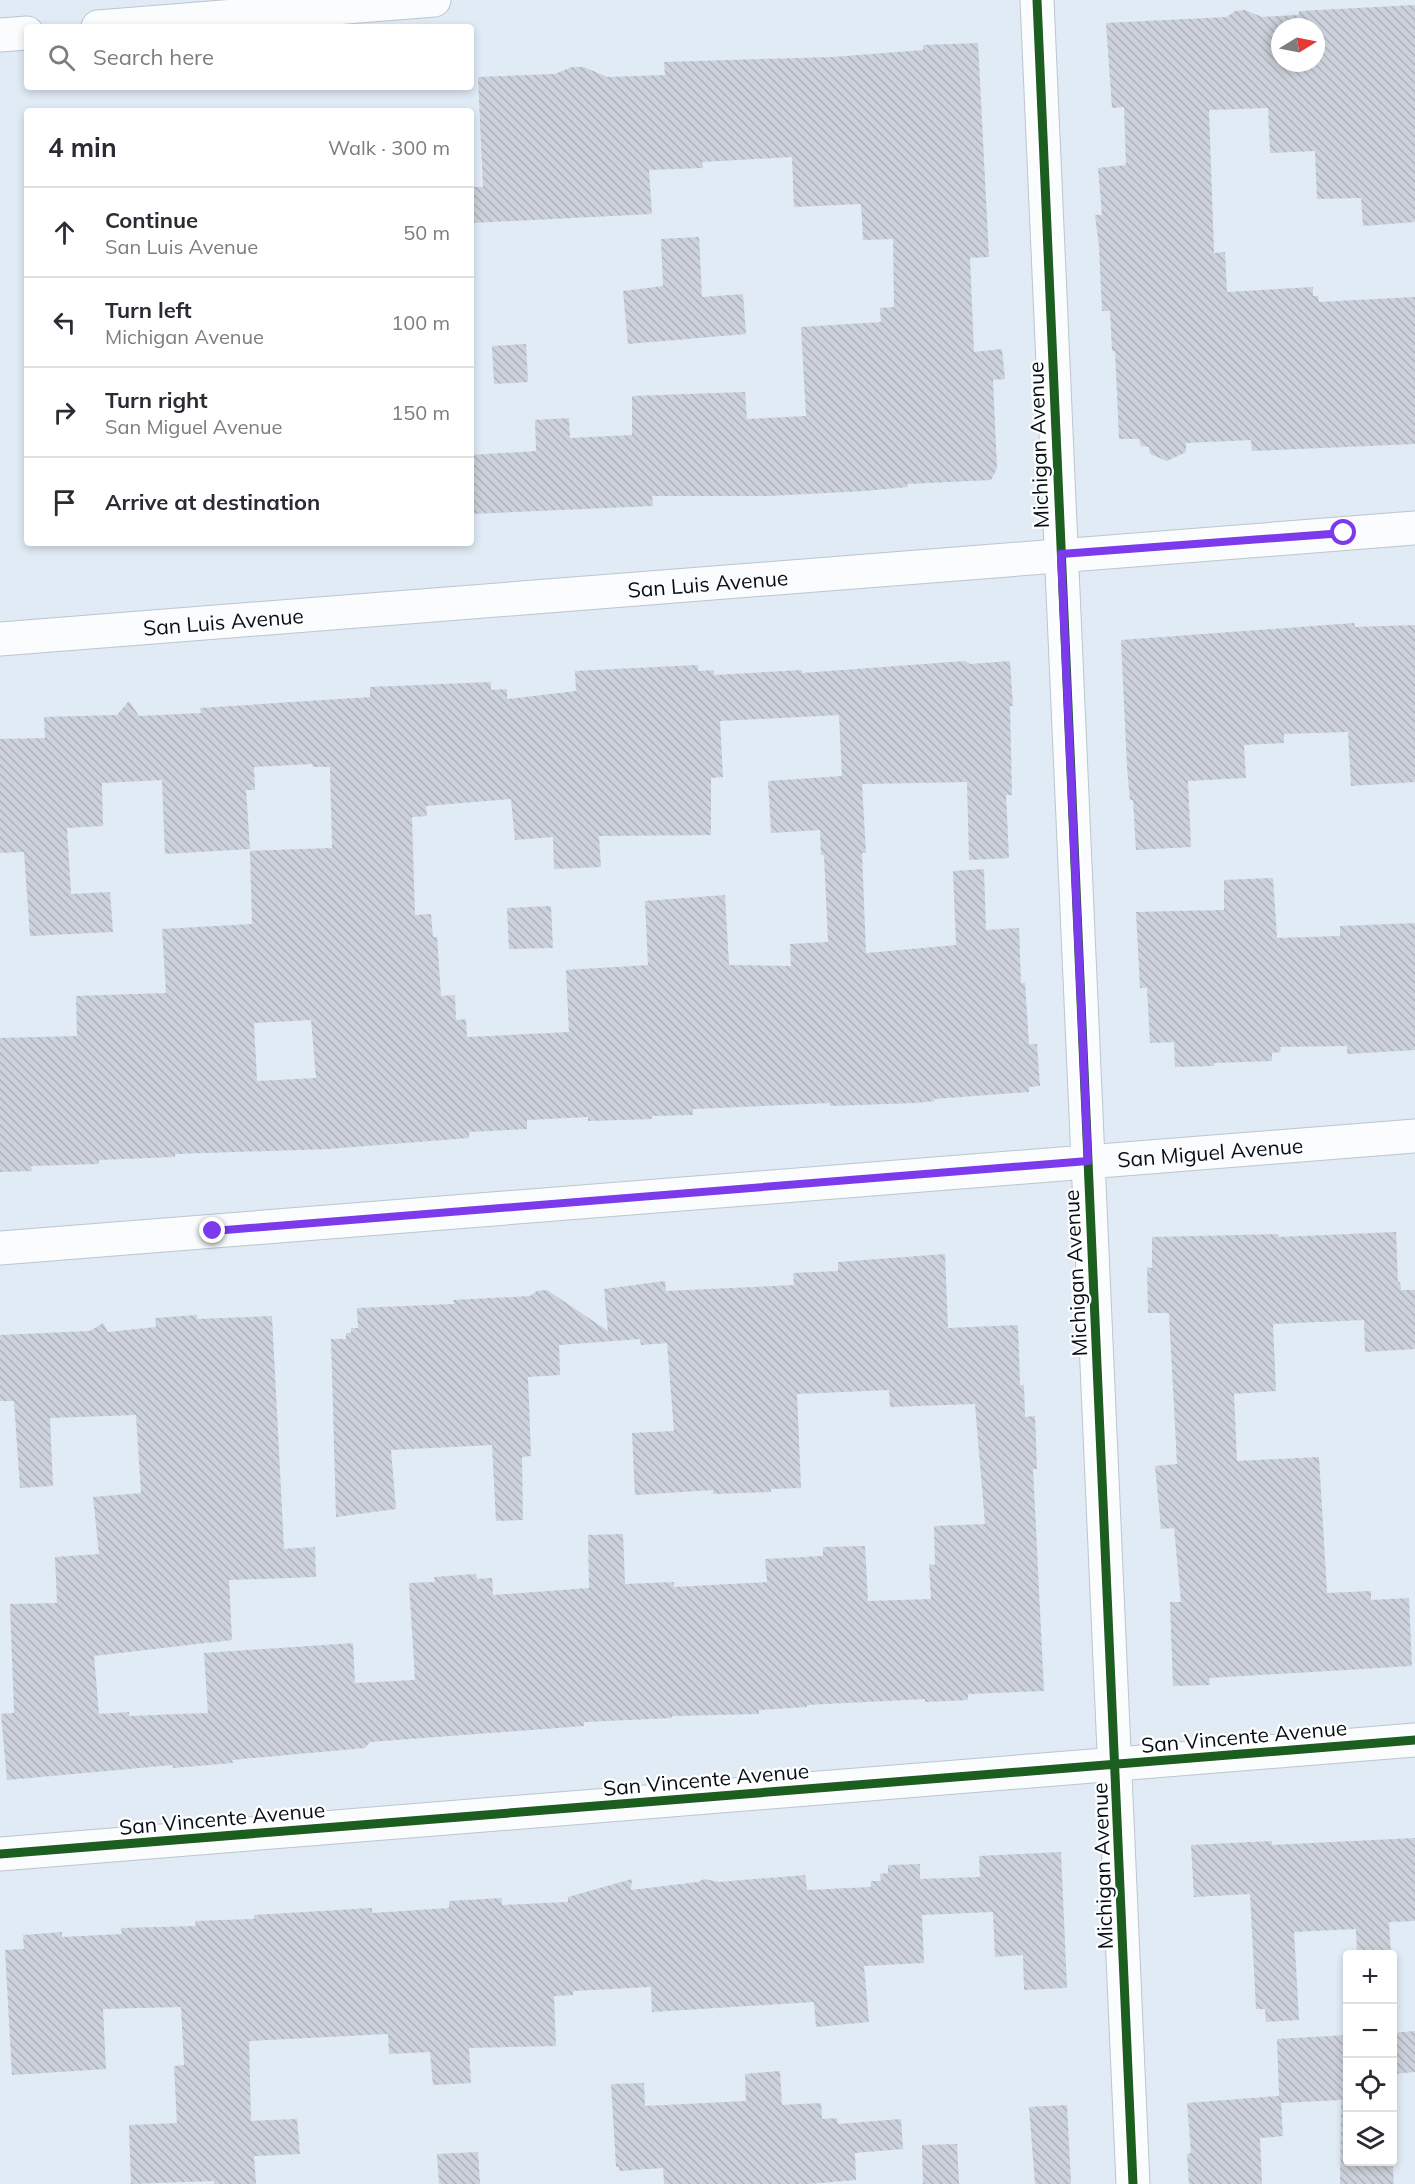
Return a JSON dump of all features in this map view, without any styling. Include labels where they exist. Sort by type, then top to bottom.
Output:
[{"type":"street","points":[[135,24],[434,0]]},
{"type":"street","name":"Michigan Avenue","points":[[1037,0],[1133,2184]]},
{"type":"street","points":[[0,35],[24,33]]},
{"type":"street","name":"San Luis Avenue","points":[[0,639],[1415,528]]},
{"type":"street","name":"San Miguel Avenue","points":[[0,1248],[1415,1136]]},
{"type":"street","name":"San Vincente Avenue","points":[[0,1854],[1415,1740]]},
{"type":"building","points":[[1415,5],[1415,222],[1363,226],[1361,198],[1317,199],[1315,151],[1270,153],[1268,108],[1209,110],[1214,253],[1225,252],[1227,292],[1313,287],[1313,296],[1318,296],[1319,302],[1415,297],[1415,444],[1252,451],[1251,440],[1186,443],[1186,452],[1167,461],[1150,454],[1149,447],[1141,446],[1139,439],[1119,439],[1115,351],[1112,351],[1110,311],[1102,311],[1095,215],[1102,215],[1098,168],[1126,165],[1124,107],[1112,108],[1106,23],[1227,17],[1235,11],[1245,10],[1262,17],[1299,15],[1299,11]]},
{"type":"building","points":[[978,43],[989,257],[970,258],[974,352],[1002,349],[1005,379],[993,380],[997,468],[991,480],[907,484],[908,487],[865,491],[768,496],[652,496],[653,506],[474,514],[474,455],[536,451],[535,420],[569,418],[570,438],[632,435],[632,396],[745,392],[747,419],[806,416],[801,327],[881,322],[880,308],[894,307],[893,239],[863,240],[861,204],[794,207],[792,157],[702,162],[703,168],[649,170],[652,214],[474,223],[474,187],[483,187],[478,77],[555,74],[572,67],[584,67],[607,77],[665,75],[664,62],[833,57],[923,50],[923,45]]},
{"type":"building","points":[[699,237],[702,297],[743,294],[746,334],[628,344],[623,291],[663,286],[661,239]]},
{"type":"building","points":[[526,344],[528,382],[494,384],[492,346]]},
{"type":"building","points":[[1354,623],[1355,627],[1415,625],[1415,782],[1351,786],[1348,732],[1284,734],[1284,743],[1244,745],[1246,778],[1188,781],[1191,847],[1136,850],[1133,800],[1130,800],[1127,768],[1121,640]]},
{"type":"building","points":[[965,661],[970,664],[1010,661],[1013,706],[1010,706],[1012,795],[1006,795],[1009,858],[969,860],[967,782],[862,784],[866,853],[862,853],[866,953],[956,945],[953,871],[984,869],[986,930],[1019,928],[1021,983],[1025,983],[1029,1044],[1037,1044],[1040,1086],[1029,1087],[1029,1092],[934,1099],[935,1101],[915,1103],[830,1106],[830,1103],[693,1109],[693,1115],[652,1116],[652,1119],[588,1121],[588,1117],[527,1120],[527,1129],[469,1132],[469,1138],[328,1149],[175,1154],[175,1157],[99,1160],[99,1164],[31,1166],[32,1171],[0,1172],[0,1038],[77,1036],[76,996],[166,993],[162,929],[252,924],[250,851],[332,848],[330,767],[313,767],[312,764],[254,767],[255,790],[246,790],[250,849],[165,854],[162,780],[102,783],[103,826],[67,828],[71,894],[110,892],[113,932],[30,936],[24,852],[0,853],[0,739],[45,738],[44,717],[117,715],[129,701],[139,716],[201,713],[200,708],[370,697],[370,687],[491,682],[491,690],[507,689],[507,699],[576,691],[575,671],[698,665],[698,671],[714,670],[714,675],[802,670],[802,673]],"holes":[[[839,715],[842,776],[768,781],[771,833],[820,830],[821,855],[824,855],[828,942],[790,944],[791,966],[729,965],[725,895],[645,901],[648,965],[566,970],[569,1032],[467,1037],[466,1019],[456,1020],[455,995],[441,996],[437,937],[433,937],[431,914],[415,915],[412,817],[427,816],[426,806],[511,799],[515,840],[553,837],[554,869],[601,867],[599,836],[711,835],[711,778],[723,777],[720,721]],[[311,1020],[316,1078],[257,1081],[254,1023]]]},
{"type":"building","points":[[1273,878],[1277,938],[1340,936],[1340,926],[1415,923],[1415,1050],[1347,1054],[1347,1046],[1280,1047],[1281,1052],[1272,1053],[1272,1061],[1175,1067],[1174,1042],[1150,1043],[1147,988],[1140,988],[1136,912],[1224,910],[1224,880]]},
{"type":"building","points":[[551,906],[553,948],[509,949],[507,908]]},
{"type":"building","points":[[1396,1232],[1398,1282],[1400,1282],[1401,1290],[1415,1290],[1415,1349],[1365,1352],[1364,1320],[1273,1324],[1276,1391],[1234,1394],[1237,1461],[1319,1457],[1327,1593],[1371,1591],[1371,1600],[1409,1598],[1412,1666],[1209,1678],[1210,1685],[1173,1686],[1170,1602],[1181,1602],[1174,1528],[1161,1529],[1155,1466],[1177,1464],[1169,1313],[1148,1313],[1147,1267],[1152,1268],[1152,1237],[1278,1234],[1279,1237]]},
{"type":"building","points":[[945,1254],[948,1328],[1018,1325],[1020,1385],[1024,1385],[1025,1417],[1035,1416],[1037,1469],[1033,1469],[1044,1691],[968,1694],[968,1700],[925,1702],[925,1699],[807,1705],[807,1707],[759,1710],[759,1714],[672,1716],[672,1718],[584,1722],[584,1726],[370,1742],[365,1748],[232,1760],[233,1763],[173,1768],[173,1765],[7,1780],[1,1714],[14,1713],[10,1604],[57,1603],[55,1557],[99,1554],[93,1497],[141,1493],[136,1415],[50,1418],[53,1486],[20,1488],[14,1401],[0,1401],[0,1335],[90,1331],[103,1323],[108,1332],[156,1327],[155,1318],[197,1315],[197,1319],[272,1316],[284,1549],[315,1547],[316,1577],[229,1580],[232,1640],[94,1656],[99,1714],[129,1712],[129,1716],[208,1713],[204,1653],[353,1643],[355,1683],[415,1680],[409,1583],[435,1582],[434,1577],[476,1574],[477,1579],[492,1578],[493,1595],[589,1588],[588,1535],[623,1534],[625,1584],[674,1582],[674,1587],[767,1582],[765,1559],[823,1556],[823,1547],[865,1546],[868,1601],[931,1599],[929,1564],[935,1565],[934,1526],[985,1524],[975,1404],[890,1407],[889,1390],[797,1394],[801,1488],[771,1489],[771,1492],[713,1494],[713,1490],[635,1495],[632,1433],[674,1431],[667,1343],[641,1345],[640,1339],[559,1345],[560,1375],[528,1377],[531,1456],[522,1457],[523,1520],[496,1521],[492,1445],[391,1450],[396,1509],[336,1517],[331,1339],[346,1339],[346,1333],[351,1333],[351,1328],[358,1328],[357,1308],[454,1304],[453,1300],[530,1296],[537,1291],[547,1290],[608,1331],[604,1289],[665,1281],[666,1291],[794,1285],[793,1273],[838,1271],[838,1262]]},
{"type":"building","points":[[1415,1838],[1415,1921],[1389,1922],[1391,1950],[1357,1950],[1356,1929],[1294,1932],[1299,2020],[1266,2022],[1265,2009],[1256,2009],[1250,1894],[1194,1897],[1191,1845],[1272,1841],[1272,1845]]},
{"type":"building","points":[[1061,1852],[1067,1988],[1024,1990],[1023,1955],[995,1957],[993,1912],[922,1915],[924,1963],[864,1966],[869,2022],[816,2027],[814,2002],[652,2012],[651,1987],[573,1991],[573,1995],[554,1996],[556,2046],[469,2048],[471,2083],[433,2085],[430,2052],[389,2054],[388,2034],[249,2041],[251,2121],[297,2119],[300,2154],[254,2156],[256,2184],[214,2184],[214,2181],[131,2184],[129,2125],[177,2123],[174,2066],[184,2065],[181,2007],[103,2009],[106,2069],[12,2075],[5,1950],[24,1949],[23,1935],[62,1932],[62,1937],[122,1934],[121,1928],[196,1926],[195,1921],[254,1919],[254,1915],[372,1908],[372,1913],[449,1908],[449,1901],[502,1898],[502,1905],[568,1902],[568,1897],[632,1879],[631,1890],[698,1882],[704,1879],[719,1882],[805,1875],[807,1890],[871,1887],[871,1881],[881,1881],[880,1874],[888,1873],[888,1865],[920,1864],[920,1879],[980,1877],[979,1856]]},
{"type":"building","points":[[1415,2031],[1415,2072],[1397,2074],[1397,2033]]},
{"type":"building","points":[[1343,2035],[1343,2166],[1393,2166],[1394,2184],[1340,2184],[1341,2100],[1281,2103],[1283,2136],[1260,2138],[1262,2184],[1189,2184],[1187,2154],[1191,2153],[1187,2103],[1279,2096],[1277,2039]]},
{"type":"building","points":[[780,2071],[782,2105],[821,2103],[822,2119],[837,2118],[838,2124],[901,2119],[903,2149],[855,2153],[856,2180],[809,2184],[664,2184],[663,2168],[619,2171],[619,2167],[616,2167],[611,2084],[644,2083],[645,2106],[746,2101],[745,2074]]},
{"type":"building","points":[[1067,2105],[1071,2184],[1035,2184],[1029,2107]]},
{"type":"building","points":[[957,2144],[959,2184],[923,2184],[922,2145]]},
{"type":"building","points":[[478,2152],[480,2184],[439,2184],[437,2154]]},
{"type":"cycle path","points":[[1037,0],[1133,2184]]},
{"type":"cycle path","points":[[0,1854],[1415,1740]]},
{"type":"route","points":[[213,1231],[1088,1161],[1061,554],[1344,533]]}]
